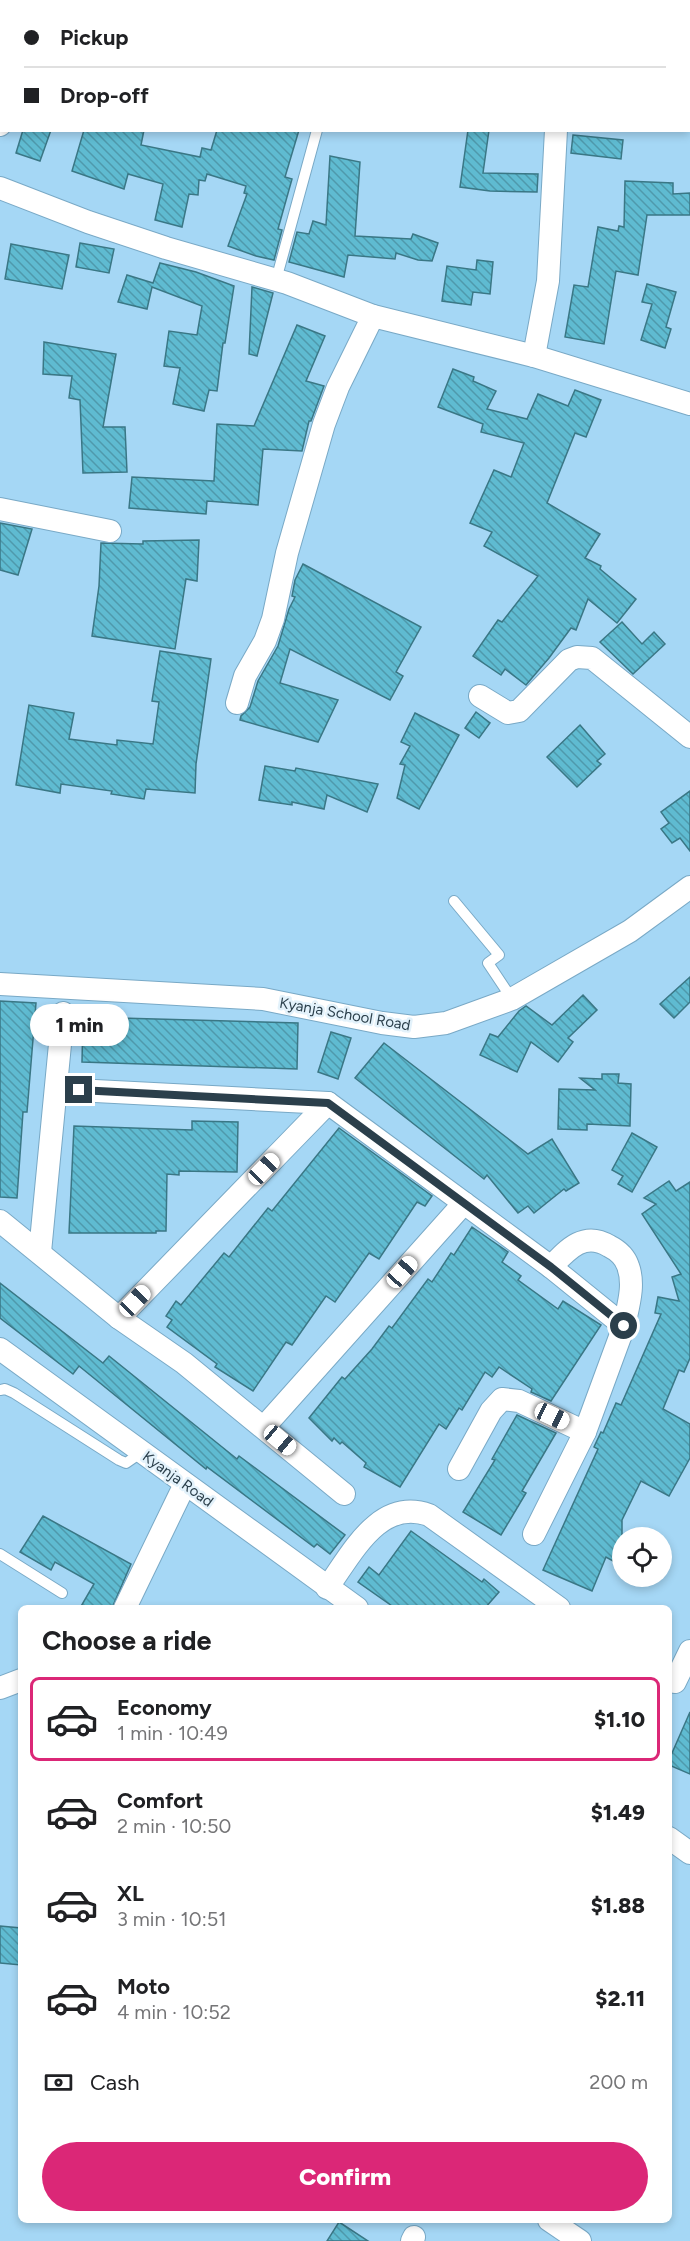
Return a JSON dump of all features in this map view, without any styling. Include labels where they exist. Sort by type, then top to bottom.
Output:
[{"type":"street","points":[[534,356],[548,281],[556,132]]},
{"type":"street","points":[[0,188],[88,222],[276,280],[373,316],[534,356],[690,404]]},
{"type":"street","points":[[237,702],[245,676],[265,641],[273,619],[287,553],[324,424],[338,387],[373,316]]},
{"type":"street","points":[[0,509],[110,531]]},
{"type":"street","points":[[480,696],[508,713],[519,711],[569,660],[592,658],[690,737]]},
{"type":"street","name":"Kyanja School Road","points":[[0,984],[263,999],[382,1023],[414,1027],[446,1023],[512,999],[630,932],[690,887]]},
{"type":"street","points":[[40,1252],[63,1013]]},
{"type":"street","points":[[56,1089],[328,1103],[551,1267],[624,1326]]},
{"type":"street","points":[[119,1318],[328,1103]]},
{"type":"street","points":[[264,1427],[464,1203]]},
{"type":"street","points":[[0,1221],[119,1318],[184,1363],[344,1494]]},
{"type":"street","points":[[534,1534],[585,1432],[624,1326],[631,1289],[628,1264],[617,1250],[603,1242],[587,1239],[571,1246],[551,1267]]},
{"type":"street","name":"Kyanja Road","points":[[0,1349],[352,1605]]},
{"type":"street","points":[[459,1469],[491,1411],[502,1400],[519,1401],[585,1432]]},
{"type":"street","points":[[126,1605],[185,1484]]},
{"type":"street","points":[[327,1588],[371,1529],[384,1519],[400,1512],[419,1512],[429,1515],[555,1605]]},
{"type":"street","points":[[678,1683],[690,1652]]},
{"type":"street","points":[[0,1688],[18,1681]]},
{"type":"street","points":[[672,1840],[690,1853]]},
{"type":"street","points":[[554,2229],[580,2241]]},
{"type":"lane","points":[[276,280],[316,132]]},
{"type":"lane","points":[[454,901],[500,955],[488,963],[512,999]]},
{"type":"lane","points":[[0,1390],[5,1389],[14,1393],[119,1460],[126,1463],[142,1452]]},
{"type":"lane","points":[[0,1554],[62,1593]]},
{"type":"building","points":[[22,132],[50,132],[40,161],[16,153]]},
{"type":"building","points":[[83,132],[144,132],[141,145],[200,157],[202,148],[211,150],[216,132],[298,132],[285,177],[292,179],[278,229],[282,230],[274,260],[228,246],[247,194],[244,193],[246,186],[207,174],[205,181],[199,180],[198,195],[189,194],[182,227],[155,220],[163,184],[128,174],[124,189],[72,171]]},
{"type":"building","points":[[468,132],[489,132],[483,173],[538,174],[537,192],[490,191],[460,187]]},
{"type":"building","points":[[573,135],[623,140],[621,159],[571,153]]},
{"type":"building","points":[[330,156],[360,162],[355,236],[411,239],[413,234],[438,243],[432,261],[418,260],[396,253],[395,259],[348,255],[344,277],[289,262],[297,232],[309,234],[313,221],[326,225]]},
{"type":"building","points":[[625,181],[673,183],[673,194],[690,193],[690,215],[647,215],[638,275],[616,271],[604,344],[565,337],[574,285],[588,287],[598,227],[618,231],[619,226],[624,227]]},
{"type":"building","points":[[80,243],[114,249],[109,273],[76,267]]},
{"type":"building","points":[[11,244],[69,255],[62,289],[5,279]]},
{"type":"building","points":[[477,260],[493,262],[490,294],[473,292],[471,305],[442,301],[447,266],[476,270]]},
{"type":"building","points":[[160,263],[196,272],[234,286],[217,391],[209,390],[204,411],[173,404],[180,368],[164,366],[169,331],[197,335],[202,306],[152,287],[147,309],[118,302],[127,275],[153,283]]},
{"type":"building","points":[[647,284],[676,292],[666,327],[671,329],[665,348],[641,340],[652,304],[642,302]]},
{"type":"building","points":[[252,287],[273,293],[257,356],[249,354]]},
{"type":"building","points":[[297,325],[325,336],[306,381],[324,386],[311,421],[309,421],[302,451],[263,449],[258,505],[207,501],[206,514],[129,508],[132,477],[214,481],[217,424],[254,426]]},
{"type":"building","points":[[44,342],[116,354],[103,427],[125,427],[127,472],[83,473],[80,400],[69,398],[72,376],[43,374]]},
{"type":"building","points":[[453,369],[474,377],[473,381],[496,391],[487,409],[527,419],[538,394],[568,406],[575,390],[601,400],[586,437],[575,433],[547,503],[600,534],[585,558],[601,566],[600,569],[636,599],[617,623],[588,599],[576,630],[571,628],[526,685],[505,669],[501,675],[473,656],[498,620],[502,622],[538,576],[484,546],[492,532],[470,523],[494,470],[511,477],[524,443],[481,432],[483,424],[438,407]]},
{"type":"building","points":[[0,523],[32,529],[18,575],[0,570]]},
{"type":"building","points":[[199,540],[197,581],[186,579],[175,649],[92,636],[99,586],[101,543],[143,544],[143,541]]},
{"type":"building","points":[[303,564],[421,627],[396,672],[403,676],[390,700],[290,649],[280,683],[338,700],[318,742],[240,720],[250,707],[258,681],[278,646],[295,597],[292,596],[295,580]]},
{"type":"building","points":[[622,622],[642,644],[654,632],[665,644],[633,674],[600,642]]},
{"type":"building","points":[[160,651],[211,659],[196,764],[195,793],[146,789],[144,799],[111,794],[112,791],[61,784],[60,793],[16,785],[29,705],[74,713],[69,739],[117,745],[117,740],[153,744],[159,702],[152,701]]},
{"type":"building","points":[[476,712],[490,723],[479,738],[465,728]]},
{"type":"building","points":[[415,713],[459,735],[419,809],[397,798],[405,765],[400,764],[410,746],[401,742]]},
{"type":"building","points":[[580,725],[605,754],[597,761],[601,764],[577,787],[547,757]]},
{"type":"building","points":[[265,766],[295,771],[296,768],[378,784],[367,812],[327,795],[324,809],[292,802],[292,805],[259,800]]},
{"type":"building","points":[[690,791],[690,851],[680,838],[672,843],[661,829],[669,823],[661,812]]},
{"type":"building","points":[[690,977],[690,1002],[674,1018],[660,1004]]},
{"type":"building","points":[[583,995],[597,1010],[568,1038],[573,1042],[558,1062],[531,1042],[517,1072],[480,1055],[490,1034],[498,1037],[519,1011],[526,1006],[552,1025]]},
{"type":"building","points":[[0,1001],[36,1003],[27,1112],[23,1112],[17,1198],[0,1197]]},
{"type":"building","points":[[83,1017],[298,1023],[297,1069],[82,1062]]},
{"type":"building","points":[[331,1032],[351,1038],[338,1079],[318,1072]]},
{"type":"building","points":[[384,1043],[528,1154],[552,1139],[579,1183],[566,1191],[564,1189],[534,1213],[528,1206],[518,1213],[487,1175],[484,1179],[355,1078]]},
{"type":"building","points":[[602,1074],[619,1074],[618,1083],[631,1084],[630,1126],[587,1124],[587,1130],[558,1129],[559,1089],[595,1090],[580,1078],[602,1079]]},
{"type":"building","points":[[192,1121],[238,1122],[237,1172],[179,1171],[179,1175],[167,1174],[166,1231],[69,1233],[74,1126],[192,1130]]},
{"type":"building","points":[[339,1128],[432,1196],[425,1206],[417,1202],[379,1259],[369,1253],[335,1302],[326,1296],[292,1345],[286,1342],[253,1391],[215,1367],[217,1364],[167,1327],[172,1320],[166,1316],[176,1301],[181,1305],[224,1253],[229,1257],[268,1208],[272,1211]]},
{"type":"building","points":[[632,1133],[657,1147],[632,1192],[618,1184],[623,1176],[612,1170]]},
{"type":"building","points":[[669,1181],[676,1191],[690,1182],[690,1358],[684,1372],[679,1370],[663,1409],[690,1424],[690,1458],[669,1496],[641,1481],[622,1520],[622,1527],[612,1527],[612,1560],[606,1557],[592,1591],[543,1570],[598,1449],[594,1447],[616,1403],[621,1405],[661,1314],[655,1313],[658,1297],[679,1301],[672,1277],[681,1274],[642,1214],[656,1204],[644,1198]]},
{"type":"building","points":[[472,1227],[508,1252],[502,1262],[521,1276],[518,1280],[558,1309],[563,1301],[601,1325],[551,1401],[531,1392],[532,1389],[499,1367],[492,1377],[485,1372],[462,1410],[459,1408],[446,1429],[439,1424],[400,1487],[364,1467],[366,1463],[342,1442],[340,1444],[334,1438],[332,1441],[309,1418],[342,1377],[345,1379],[372,1349],[389,1326],[392,1328],[428,1279],[432,1282],[451,1253],[454,1255]]},
{"type":"building","points":[[0,1283],[103,1363],[109,1356],[237,1459],[239,1456],[345,1535],[330,1554],[317,1544],[314,1547],[207,1467],[206,1469],[79,1366],[73,1374],[0,1318]]},
{"type":"building","points":[[517,1415],[556,1433],[522,1491],[526,1493],[501,1535],[463,1512],[495,1460],[492,1459]]},
{"type":"building","points":[[43,1516],[131,1564],[113,1605],[82,1605],[94,1584],[55,1562],[51,1570],[20,1552]]},
{"type":"building","points":[[411,1531],[482,1582],[484,1579],[499,1592],[488,1605],[391,1605],[358,1582],[369,1567],[379,1575]]},
{"type":"building","points":[[690,1712],[690,1774],[672,1766],[672,1753]]},
{"type":"building","points":[[0,1926],[18,1928],[18,1965],[0,1963]]},
{"type":"building","points":[[341,2223],[368,2241],[327,2241]]},
{"type":"route","points":[[79,1090],[328,1103],[551,1267],[624,1326]]}]
